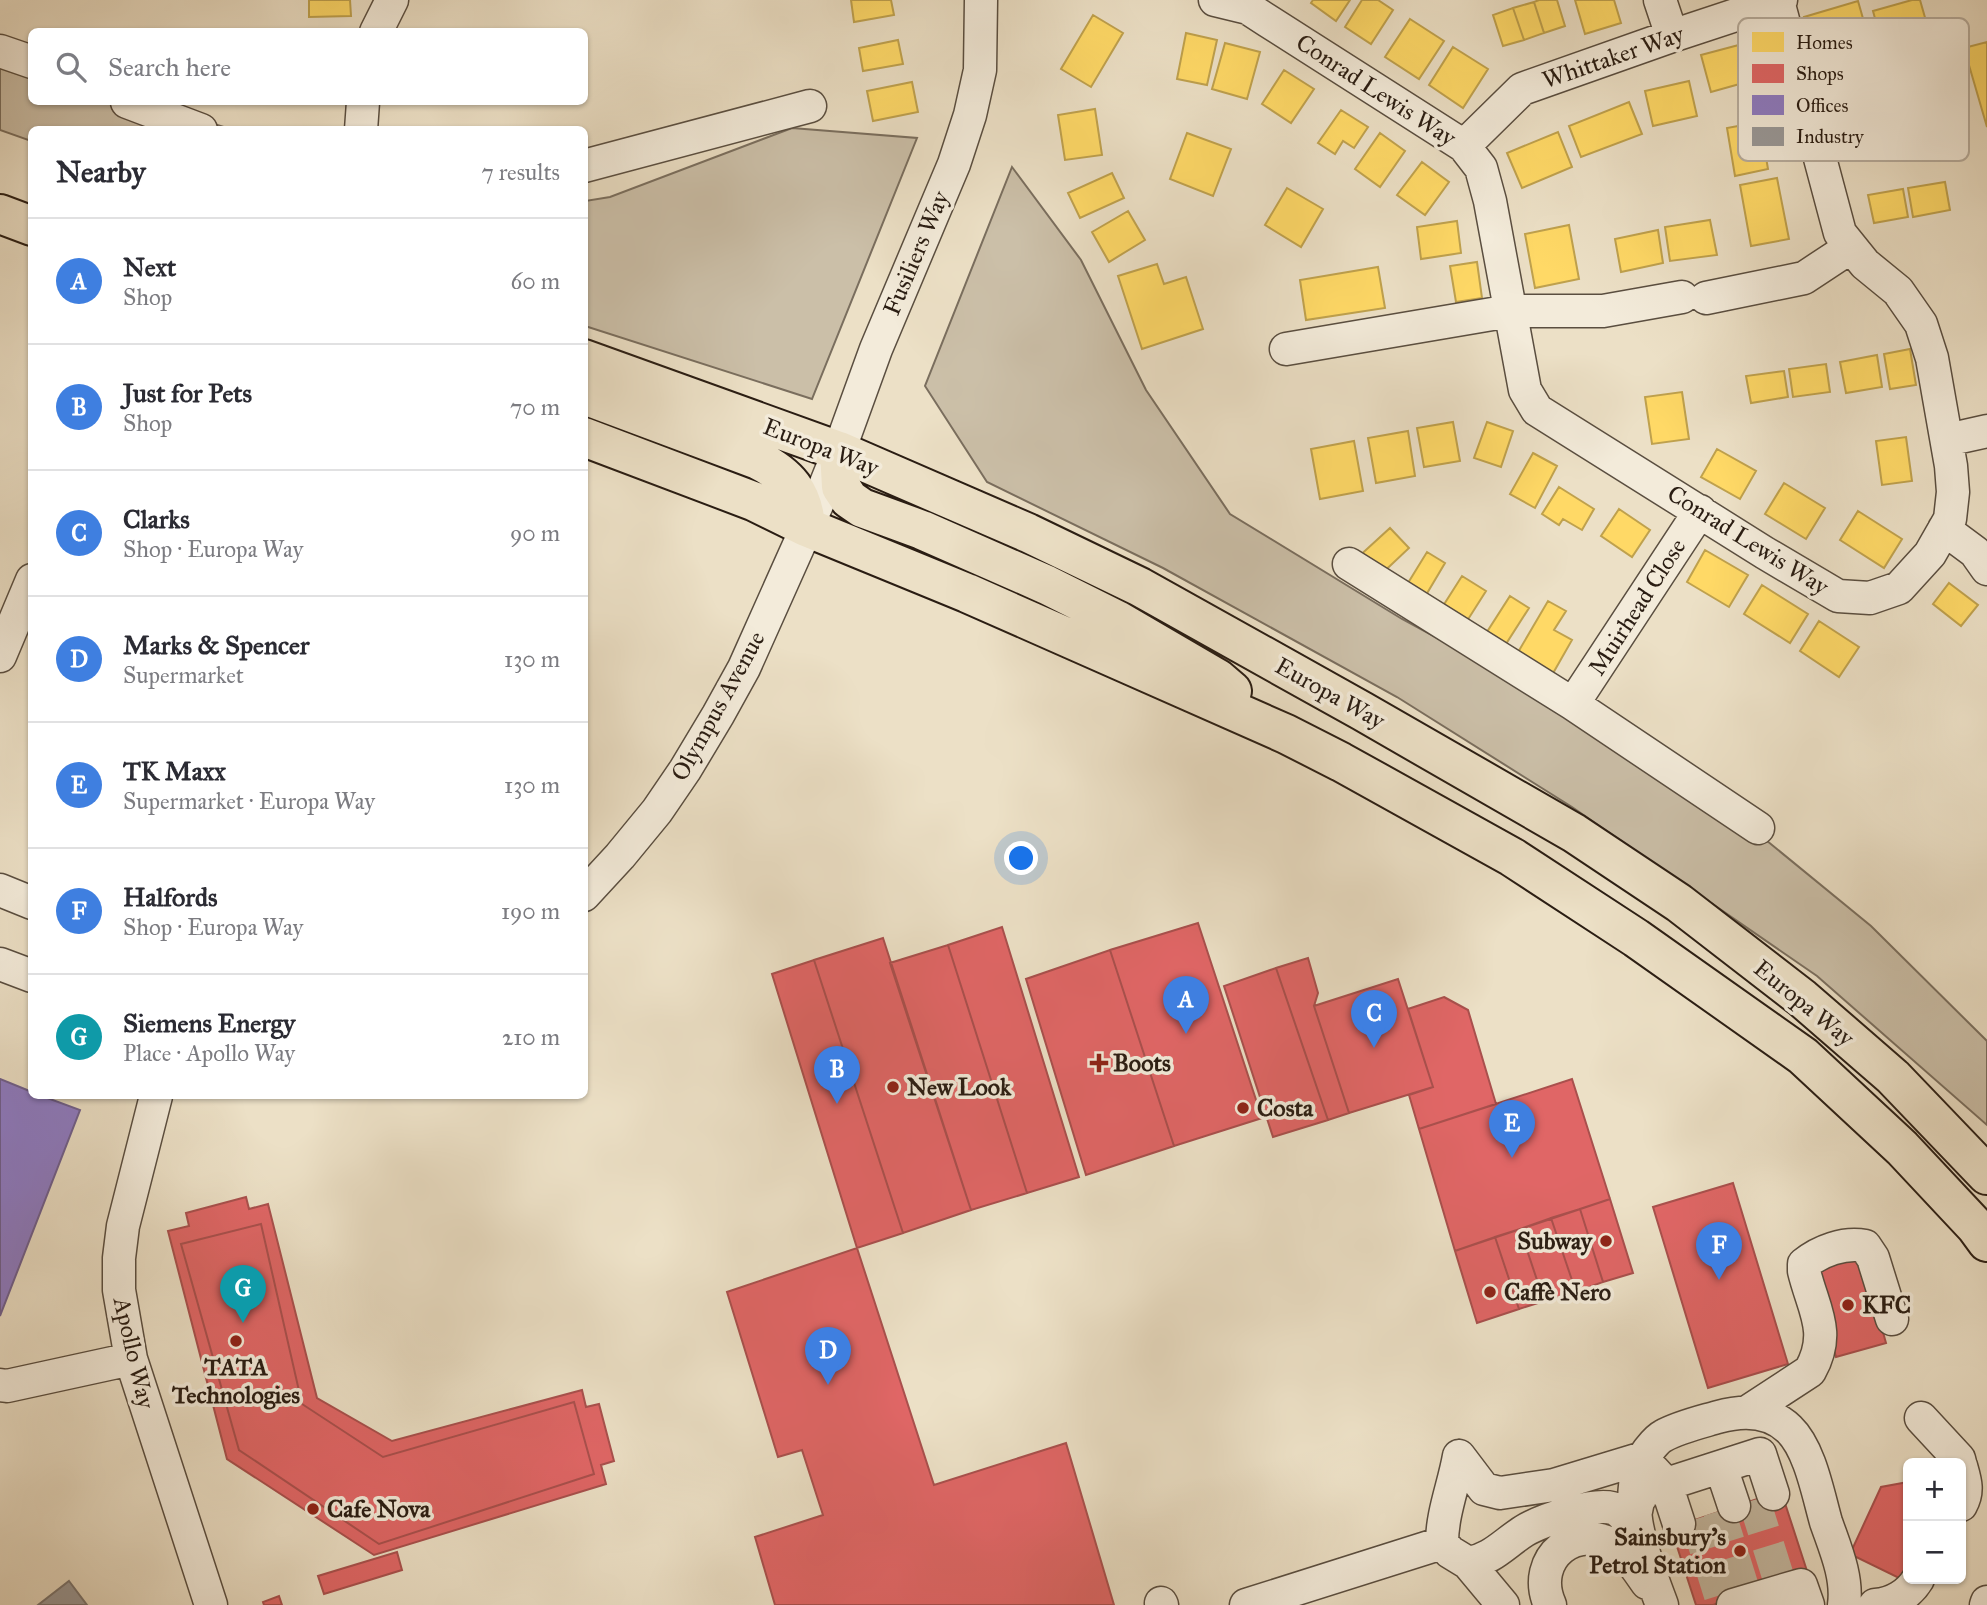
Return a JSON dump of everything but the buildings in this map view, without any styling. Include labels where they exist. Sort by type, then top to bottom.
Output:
[{"type":"highway","points":[[0,194],[28,202]]},
{"type":"highway","points":[[0,214],[28,224]]},
{"type":"highway","name":"Europa Way","points":[[588,360],[839,451],[1028,533],[1140,587],[1574,833],[1679,903],[1802,999],[1893,1077],[1987,1175]]},
{"type":"highway","points":[[588,396],[772,467],[785,477],[802,501],[805,512],[813,513]]},
{"type":"highway","name":"Europa Way","points":[[588,439],[753,501],[813,513],[967,593],[1286,734],[1512,857],[1636,938],[1803,1056],[1902,1148],[1982,1235]]},
{"type":"highway","points":[[839,451],[841,487],[849,499],[862,508],[922,530],[1047,585],[1118,620],[1218,679],[1286,734]]},
{"type":"street","points":[[378,28],[392,0]]},
{"type":"street","name":"Fusiliers Way","points":[[813,513],[869,367],[954,164],[970,116],[979,69],[981,0]]},
{"type":"street","name":"Conrad Lewis Way","points":[[1214,0],[1250,4],[1464,146],[1481,168],[1490,201],[1525,390],[1537,410],[1838,596],[1870,598],[1899,588],[1930,554],[1950,519],[1953,492],[1951,466],[1932,358],[1921,324],[1898,291],[1865,264],[1840,233],[1821,161]]},
{"type":"street","points":[[1660,0],[1672,36]]},
{"type":"street","name":"Conrad Lewis Way","points":[[1779,0],[1784,18]]},
{"type":"street","name":"Whittaker Way","points":[[1464,146],[1522,89],[1779,0]]},
{"type":"street","points":[[0,51],[28,61]]},
{"type":"street","points":[[135,105],[190,126]]},
{"type":"street","points":[[361,126],[363,105]]},
{"type":"street","points":[[588,165],[810,106]]},
{"type":"street","points":[[1286,349],[1510,311],[1603,311],[1694,298],[1804,278],[1851,247]]},
{"type":"street","points":[[1947,440],[1987,431]]},
{"type":"street","name":"Muirhead Close","points":[[1573,704],[1700,511]]},
{"type":"street","name":"Olympus Avenue","points":[[588,891],[657,811],[685,770],[744,668],[813,513]]},
{"type":"street","points":[[1944,529],[1975,552],[1987,569]]},
{"type":"street","points":[[1349,564],[1573,704],[1758,828]]},
{"type":"street","points":[[0,656],[28,590]]},
{"type":"street","points":[[0,890],[28,901]]},
{"type":"street","points":[[0,964],[28,974]]},
{"type":"street","name":"Apollo Way","points":[[155,1099],[123,1226],[119,1290],[131,1359],[211,1605]]},
{"type":"street","points":[[1662,1604],[1640,1542],[1634,1494],[1643,1458],[1661,1436],[1749,1411],[1810,1371],[1820,1350],[1821,1338],[1804,1264],[1816,1254],[1849,1245],[1865,1246],[1871,1251],[1892,1319]]},
{"type":"street","points":[[0,1385],[7,1386],[131,1359]]},
{"type":"street","points":[[1749,1411],[1776,1420],[1787,1427],[1798,1440],[1836,1551],[1845,1590],[1858,1605],[1884,1604],[1904,1595],[1915,1584]]},
{"type":"street","points":[[1921,1418],[1958,1458]]},
{"type":"street","points":[[1503,1605],[1468,1563],[1450,1552],[1443,1532],[1459,1456],[1484,1489],[1500,1493],[1554,1485],[1643,1458],[1704,1472],[1726,1509],[1704,1472]]},
{"type":"street","points":[[1636,1511],[1638,1501],[1645,1491],[1704,1472]]},
{"type":"street","points":[[1246,1605],[1290,1598],[1443,1532],[1469,1507],[1507,1507],[1554,1485]]},
{"type":"street","points":[[1468,1563],[1487,1558],[1522,1532],[1539,1524],[1604,1506],[1619,1511],[1640,1542]]},
{"type":"street","points":[[1550,1605],[1544,1588],[1546,1567],[1552,1556],[1575,1540],[1601,1541],[1621,1550],[1662,1604]]},
{"type":"shaded area","points":[[0,46],[28,58],[28,105],[154,105],[221,126],[28,126],[28,140],[0,130]]},
{"type":"shaded area","points":[[792,128],[917,138],[812,399],[588,327],[588,201],[610,197]]},
{"type":"shaded area","points":[[1012,167],[1081,260],[1146,390],[1230,514],[1402,619],[1566,708],[1739,818],[1871,926],[1987,1041],[1987,1125],[1817,976],[1572,807],[1397,697],[1163,568],[987,482],[925,386]]},
{"type":"tunnel","points":[[1754,1500],[1780,1583]]},
{"type":"tunnel","points":[[1719,1511],[1745,1594]]},
{"type":"tunnel","points":[[1696,1519],[1722,1602]]},
{"type":"place","name":"Next","points":[[1186,1034]]},
{"type":"place","name":"Clarks","points":[[1374,1048]]},
{"type":"place","name":"Boots","points":[[1099,1063]]},
{"type":"place","name":"New Look","points":[[893,1087]]},
{"type":"place","name":"Just for Pets","points":[[837,1104]]},
{"type":"place","name":"Costa","points":[[1243,1108]]},
{"type":"place","name":"TK Maxx","points":[[1512,1158]]},
{"type":"place","name":"Subway","points":[[1606,1241]]},
{"type":"place","name":"Halfords","points":[[1719,1280]]},
{"type":"place","name":"Caffè Nero","points":[[1490,1292]]},
{"type":"place","name":"KFC","points":[[1848,1305]]},
{"type":"place","name":"Siemens Energy","points":[[243,1323]]},
{"type":"place","name":"TATA Technologies","points":[[236,1341]]},
{"type":"place","name":"Marks & Spencer","points":[[828,1385]]},
{"type":"place","name":"Cafe Nova","points":[[313,1509]]},
{"type":"place","name":"Sainsbury's Petrol Station","points":[[1740,1551]]}]
